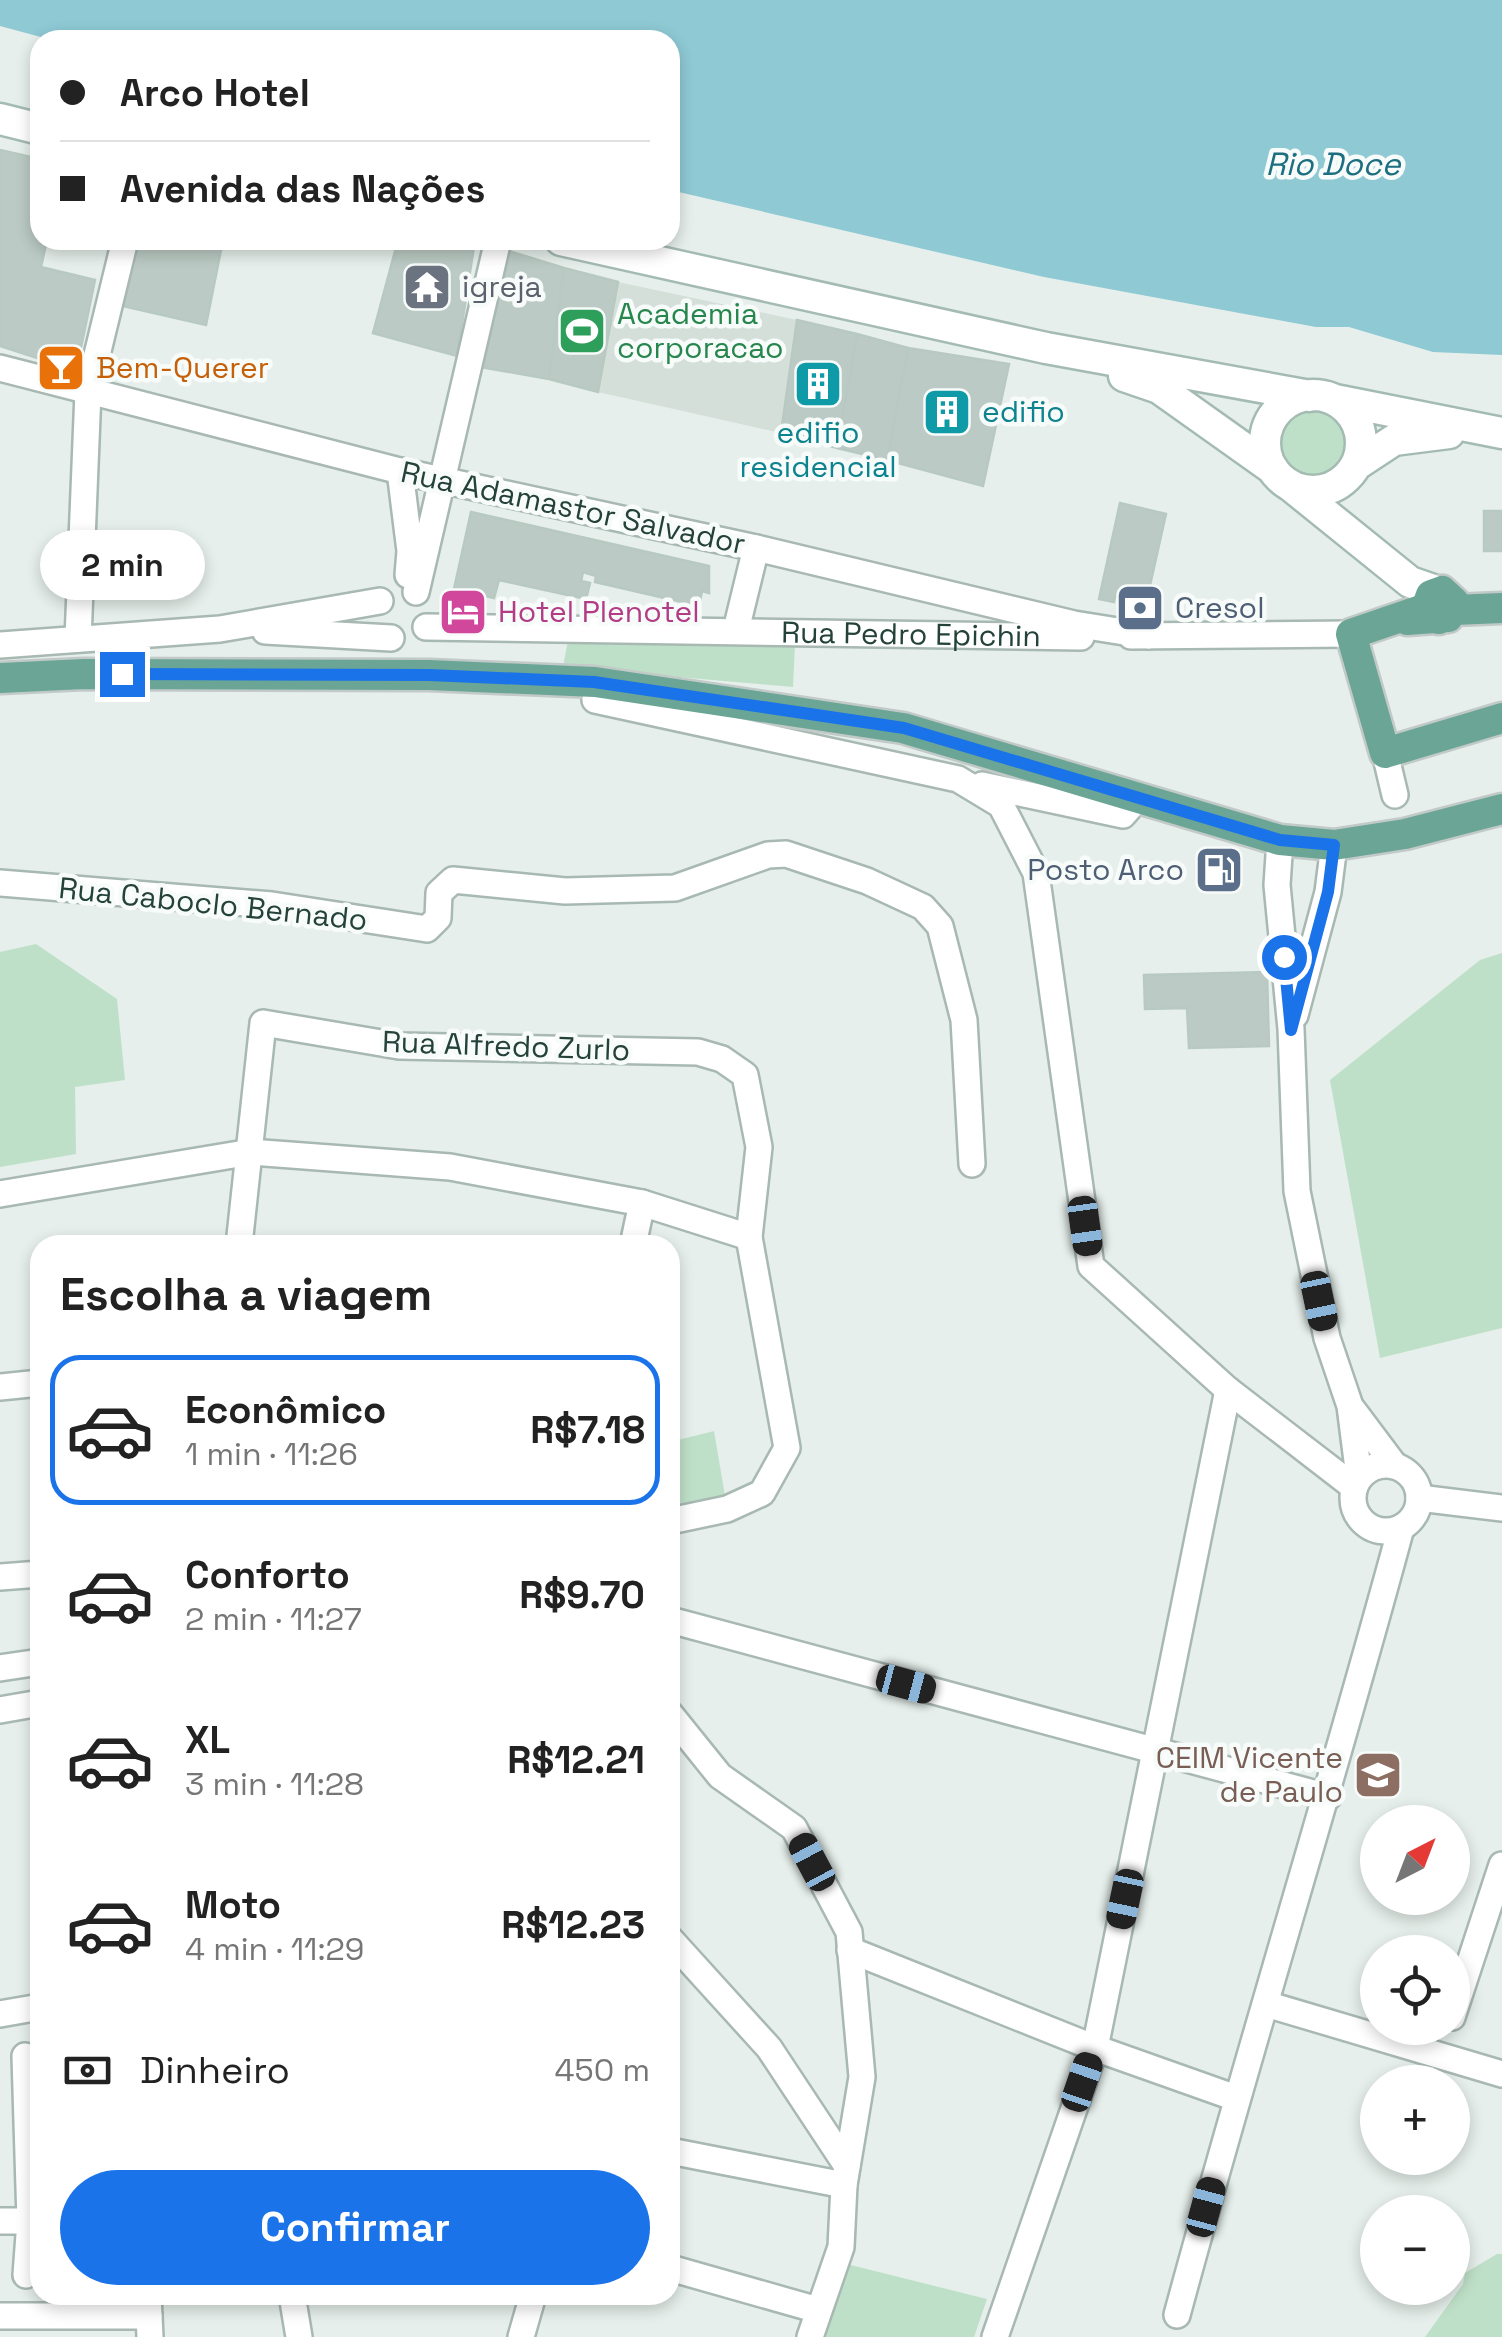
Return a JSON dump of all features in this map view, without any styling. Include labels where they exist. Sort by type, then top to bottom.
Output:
[{"type":"main road","name":"Rua Pedro Epichin","points":[[1351,634],[1394,621],[1432,603],[1502,608]]},
{"type":"main road","points":[[1351,634],[1385,753],[1502,718]]},
{"type":"main road","points":[[0,664],[84,674]]},
{"type":"main road","points":[[0,678],[84,674],[429,675],[594,682],[904,728],[1280,840],[1334,845],[1405,834],[1502,809]]},
{"type":"main road","points":[[429,675],[595,700],[769,710]]},
{"type":"street","points":[[0,119],[30,126]]},
{"type":"street","points":[[78,639],[88,392],[124,250]]},
{"type":"street","points":[[220,629],[415,638],[426,627],[429,612],[412,590],[418,552],[441,480],[496,250]]},
{"type":"street","points":[[606,250],[1046,348],[1487,432]]},
{"type":"street","points":[[1046,348],[1159,388],[1282,478],[1432,603]]},
{"type":"street","name":"Rua Adamastor Salvador","points":[[0,368],[400,471],[756,548],[1074,630]]},
{"type":"street","points":[[1347,535],[1352,470],[1361,441],[1358,428],[1322,398],[1287,403],[1270,421],[1265,446],[1282,478],[1316,491],[1352,470],[1394,440],[1487,432]]},
{"type":"street","points":[[400,471],[418,552]]},
{"type":"street","points":[[736,630],[756,548]]},
{"type":"street","points":[[0,645],[220,629],[380,601],[392,591],[412,590]]},
{"type":"street","points":[[380,601],[380,626],[392,638]]},
{"type":"street","name":"Rua Pedro Epichin","points":[[426,627],[1074,630],[1148,636],[1351,634]]},
{"type":"street","points":[[595,700],[958,779],[1008,800],[1123,815],[1136,800]]},
{"type":"street","points":[[1385,753],[1395,795]]},
{"type":"street","points":[[1008,800],[1036,873],[1090,1266],[1228,1390],[1356,1482]]},
{"type":"street","points":[[1280,840],[1277,885],[1291,1030],[1297,1190],[1326,1338],[1350,1406],[1356,1482],[1354,1508],[1359,1518],[1380,1531],[1401,1528]]},
{"type":"street","points":[[1291,1030],[1328,892],[1334,845]]},
{"type":"street","name":"Rua Caboclo Bernado","points":[[0,883],[272,905],[426,928],[438,918],[439,893],[453,880],[565,892],[675,888],[768,855],[786,854],[867,881],[923,907],[940,926],[964,1020],[972,1164]]},
{"type":"street","name":"Rua Alfredo Zurlo","points":[[251,1152],[264,1023],[399,1046],[698,1052],[722,1059],[745,1075],[759,1147],[749,1237]]},
{"type":"street","points":[[0,1194],[251,1152],[450,1167],[642,1203],[749,1237],[787,1448],[762,1493],[727,1509],[680,1520]]},
{"type":"street","points":[[240,1235],[251,1152]]},
{"type":"street","points":[[635,1235],[642,1203]]},
{"type":"street","points":[[0,1386],[30,1384]]},
{"type":"street","points":[[995,2337],[1094,2048],[1228,1390]]},
{"type":"street","points":[[1176,2315],[1236,2098],[1328,1797],[1401,1528],[1414,1516],[1419,1498],[1411,1476],[1395,1466],[1350,1406]]},
{"type":"street","points":[[1356,1482],[1376,1466],[1395,1466]]},
{"type":"street","points":[[1419,1498],[1502,1508]]},
{"type":"street","points":[[0,1577],[30,1575]]},
{"type":"street","points":[[680,1623],[1328,1797]]},
{"type":"street","points":[[0,1668],[30,1664]]},
{"type":"street","points":[[0,1710],[30,1705]]},
{"type":"street","points":[[680,1726],[720,1776],[794,1828],[848,1932],[862,2077],[846,2176],[840,2247],[810,2337]]},
{"type":"street","points":[[1470,1962],[1502,1864]]},
{"type":"street","points":[[680,1950],[769,2048],[846,2176]]},
{"type":"street","points":[[850,1950],[1094,2048],[1236,2098]]},
{"type":"street","points":[[1266,2004],[1502,2074]]},
{"type":"street","points":[[0,2014],[30,2008]]},
{"type":"street","points":[[1440,2054],[1443,2045]]},
{"type":"street","points":[[22,2056],[30,2158]]},
{"type":"street","points":[[680,2152],[846,2176]]},
{"type":"street","points":[[0,2221],[30,2221]]},
{"type":"street","points":[[26,2275],[30,2251]]},
{"type":"street","points":[[680,2271],[818,2310]]},
{"type":"street","points":[[294,2305],[299,2337]]},
{"type":"street","points":[[520,2337],[530,2305]]},
{"type":"street","points":[[0,2316],[149,2316]]},
{"type":"shaded area","points":[[618,282],[797,320],[781,433],[598,392]]},
{"type":"green space","points":[[1312,408],[1338,419],[1349,445],[1338,471],[1312,482],[1286,471],[1275,445],[1286,419]]},
{"type":"green space","points":[[568,640],[795,644],[793,687],[563,667]]},
{"type":"green space","points":[[36,944],[117,999],[125,1080],[75,1087],[76,1154],[0,1167],[0,952]]},
{"type":"green space","points":[[1502,953],[1502,1328],[1380,1358],[1330,1080],[1480,960]]},
{"type":"green space","points":[[714,1431],[726,1502],[680,1513],[680,1440]]},
{"type":"green space","points":[[1502,2254],[1502,2337],[1425,2337],[1448,2305],[1470,2305],[1470,2270]]},
{"type":"green space","points":[[843,2263],[987,2299],[974,2337],[807,2337]]},
{"type":"water","name":"Rio Doce","points":[[0,0],[1502,0],[1502,355],[1433,352],[1349,327],[1316,327],[1044,277],[680,192],[680,30],[30,30],[30,34],[0,26]]},
{"type":"building","points":[[0,150],[30,157],[30,250],[45,250],[41,267],[95,280],[79,357],[46,349],[43,360],[0,346]]},
{"type":"building","points":[[123,250],[221,250],[206,325],[110,303]]},
{"type":"building","name":"igreja","points":[[395,250],[473,250],[457,356],[373,333]]},
{"type":"building","points":[[495,250],[564,268],[549,379],[469,365]]},
{"type":"building","name":"Academia corporacao","points":[[564,268],[618,282],[598,392],[549,379]]},
{"type":"building","name":"edifio residencial","points":[[797,320],[857,334],[837,448],[781,433]]},
{"type":"building","points":[[857,334],[908,348],[887,460],[837,448]]},
{"type":"building","name":"edifio","points":[[908,348],[1009,364],[983,486],[887,460]]},
{"type":"building","points":[[1120,503],[1166,514],[1146,603],[1115,596],[1114,602],[1099,599]]},
{"type":"building","points":[[1484,511],[1502,511],[1502,551],[1484,551]]},
{"type":"building","points":[[471,512],[709,566],[709,593],[702,591],[699,606],[595,582],[596,576],[583,572],[581,581],[590,583],[586,599],[499,580],[494,598],[454,589]]},
{"type":"building","points":[[1267,972],[1269,1046],[1189,1048],[1187,1008],[1145,1009],[1144,975]]},
{"type":"place","name":"igreja","points":[[427,287]]},
{"type":"place","name":"Academia corporacao","points":[[582,331]]},
{"type":"place","name":"Bem-Querer","points":[[61,368]]},
{"type":"place","name":"edifio residencial","points":[[818,384]]},
{"type":"place","name":"edifio","points":[[947,412]]},
{"type":"place","name":"Cresol","points":[[1140,608]]},
{"type":"place","name":"Hotel Plenotel","points":[[463,612]]},
{"type":"place","name":"Posto Arco","points":[[1219,870]]},
{"type":"place","name":"CEIM Vicente de Paulo","points":[[1378,1775]]},
{"type":"route","points":[[122,674],[429,675],[594,682],[904,728],[1280,840],[1334,845],[1328,892],[1291,1030],[1284,957]]}]
